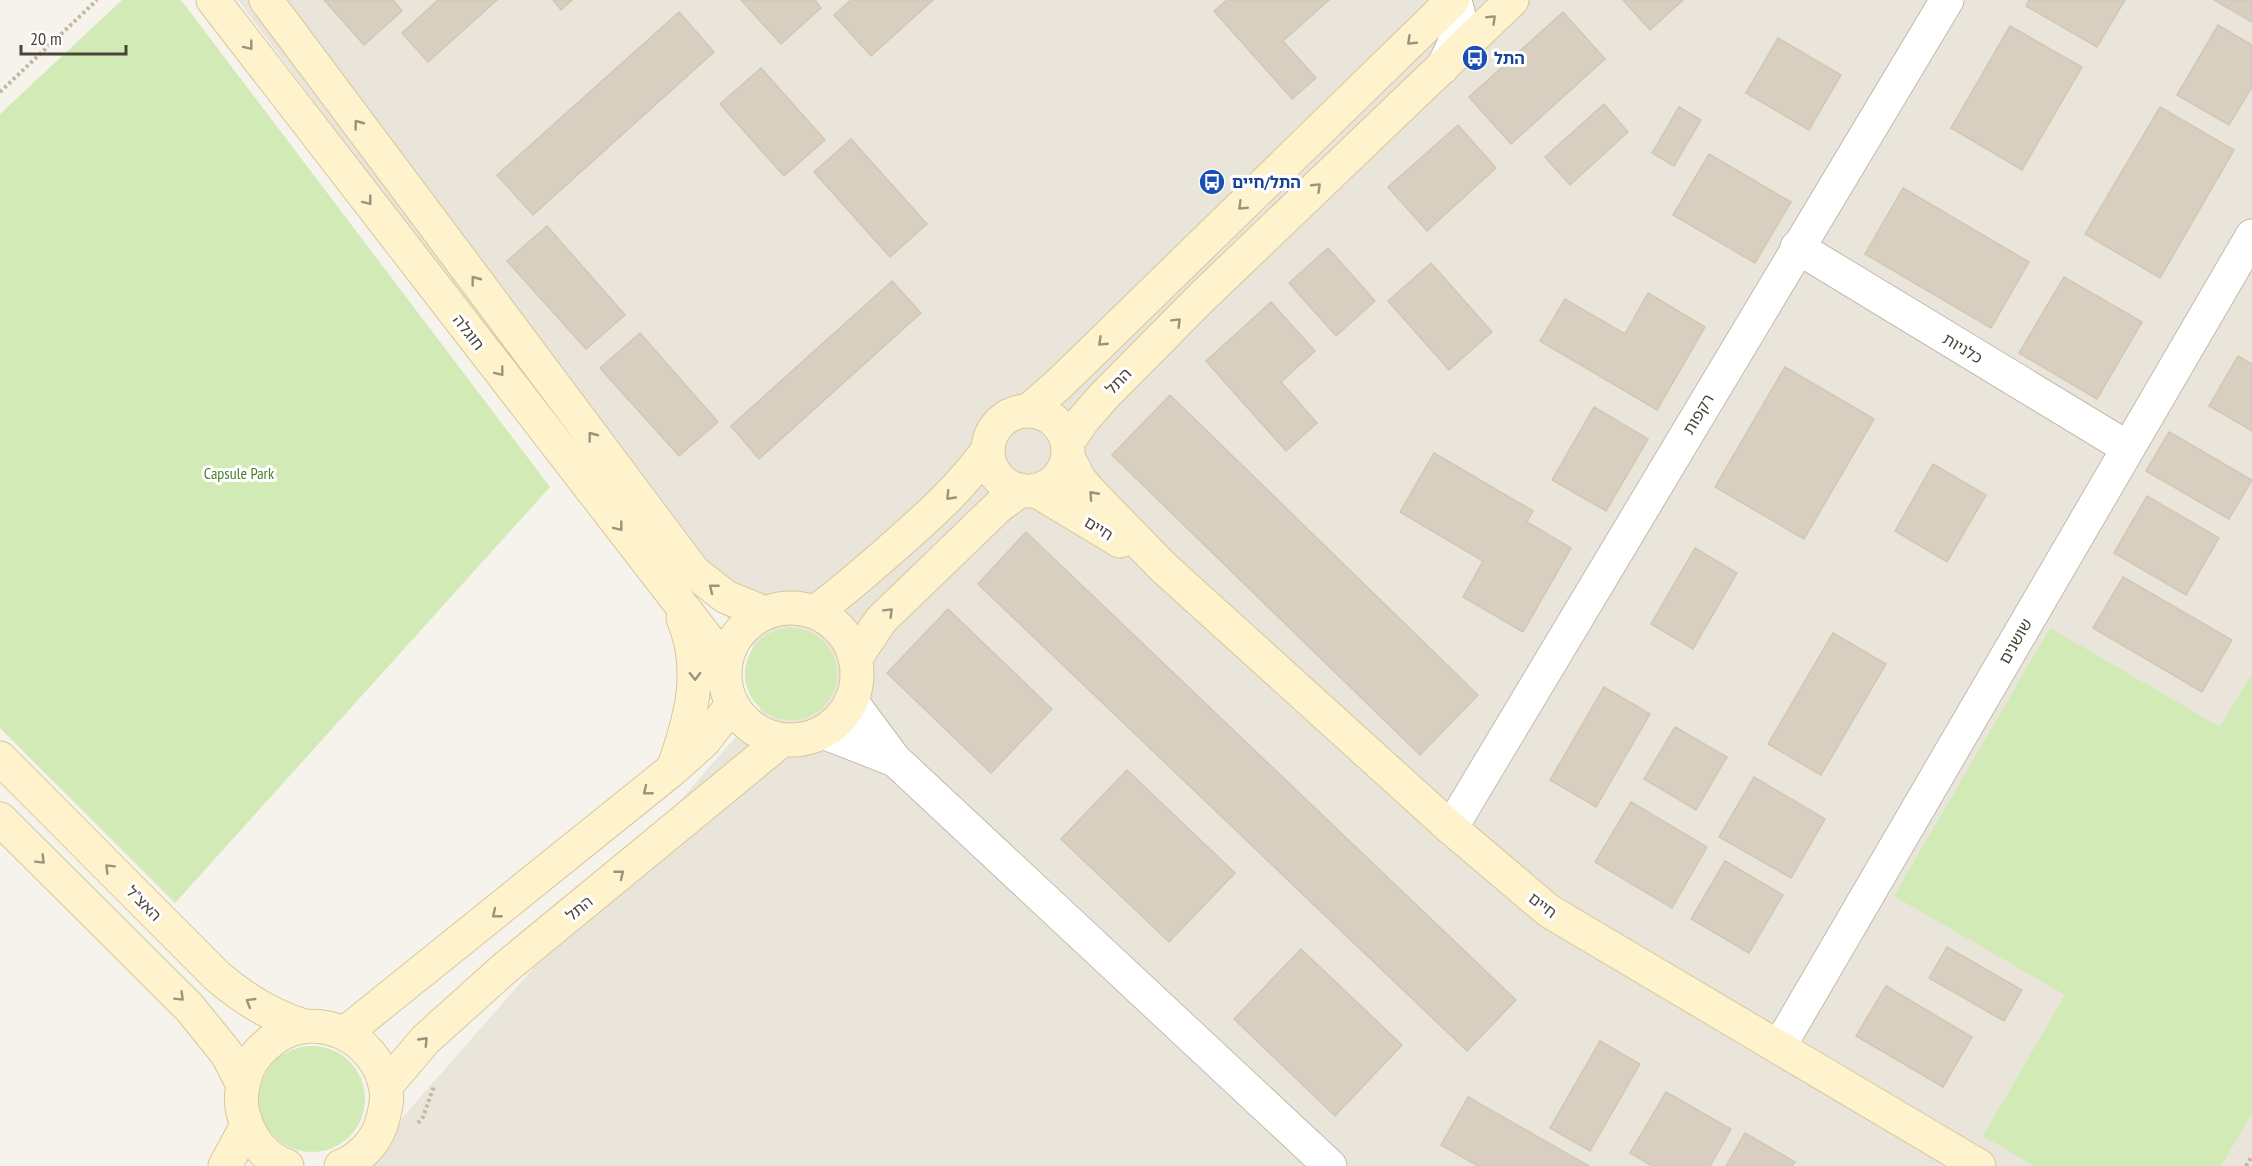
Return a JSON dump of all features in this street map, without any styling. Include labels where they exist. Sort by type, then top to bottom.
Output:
[{"type":"main road","name":"חוגלה","points":[[213,0],[726,663]]},
{"type":"main road","points":[[266,0],[694,572],[726,597],[765,613]]},
{"type":"main road","points":[[1029,410],[1454,0]]},
{"type":"main road","name":"התל","points":[[1068,450],[1103,397],[1203,296],[1512,0]]},
{"type":"main road","points":[[855,659],[881,620],[999,506],[1028,490],[1055,481],[1063,470],[1068,450],[1063,430],[1043,413],[1029,410],[1016,412],[995,426],[989,438],[987,451],[989,464],[995,476],[1005,484],[1028,490]]},
{"type":"main road","name":"חיים","points":[[1068,450],[1079,479],[1162,567],[1451,828],[1550,911],[1979,1166]]},
{"type":"main road","points":[[815,612],[848,588],[945,502],[987,451]]},
{"type":"main road","name":"חיים","points":[[1028,490],[1162,567]]},
{"type":"main road","points":[[673,769],[686,732],[695,687],[693,648],[675,600]]},
{"type":"main road","points":[[798,608],[815,612],[830,620],[850,644],[855,659],[857,681],[851,701],[840,719],[823,732],[803,740],[782,740],[762,734],[744,722],[732,705],[726,684],[726,663],[732,643],[746,626],[765,613],[798,608]]},
{"type":"main road","points":[[345,1033],[673,769],[704,741],[732,705]]},
{"type":"main road","name":"התל","points":[[386,1086],[426,1039],[505,968],[782,740]]},
{"type":"main road","name":"האצ\"ל","points":[[0,758],[217,976],[241,997],[259,1008],[303,1026]]},
{"type":"main road","points":[[0,819],[189,1007],[227,1054],[242,1083]]},
{"type":"main road","points":[[287,1166],[276,1162],[258,1146],[246,1127],[241,1105],[242,1083],[251,1062],[265,1045],[283,1033],[303,1026],[325,1026],[345,1033],[363,1045],[378,1064],[386,1086],[386,1110],[379,1133],[364,1151],[341,1166]]},
{"type":"main road","points":[[225,1166],[246,1127]]},
{"type":"street","points":[[1442,68],[1458,37],[1459,10],[1454,0]]},
{"type":"street","name":"רקפות","points":[[1451,828],[1947,0]]},
{"type":"street","name":"שושנים","points":[[1779,1047],[2252,236]]},
{"type":"street","name":"כלניות","points":[[1797,247],[2128,448]]},
{"type":"street","points":[[851,701],[895,760],[1330,1166]]},
{"type":"street","points":[[823,732],[895,760]]},
{"type":"path","points":[[0,92],[97,0]]},
{"type":"path","points":[[2246,1166],[2252,1156]]},
{"type":"shaded area","points":[[238,0],[2252,0],[2252,1166],[360,1166],[783,683],[477,320]]},
{"type":"green space","name":"Capsule Park","points":[[122,0],[181,0],[550,487],[175,903],[0,728],[0,114]]},
{"type":"green space","points":[[791,628],[809,631],[824,641],[834,656],[837,674],[834,692],[824,707],[809,717],[791,720],[773,717],[758,707],[748,692],[745,674],[748,656],[758,641],[773,631]]},
{"type":"green space","points":[[2050,628],[2220,727],[2252,674],[2252,1114],[2221,1166],[2034,1166],[1983,1136],[2065,995],[1894,896]]},
{"type":"green space","points":[[312,1046],[332,1050],[349,1062],[361,1079],[365,1099],[361,1119],[349,1136],[332,1148],[312,1152],[292,1148],[275,1136],[263,1119],[259,1099],[263,1079],[275,1062],[292,1050]]},
{"type":"building","points":[[324,0],[393,0],[402,11],[364,45]]},
{"type":"building","points":[[438,0],[497,0],[428,62],[402,33]]},
{"type":"building","points":[[553,0],[572,0],[561,10]]},
{"type":"building","points":[[741,0],[815,0],[821,8],[781,44]]},
{"type":"building","points":[[851,0],[933,0],[871,56],[834,15]]},
{"type":"building","points":[[1227,0],[1329,0],[1283,41],[1316,78],[1292,99],[1214,11]]},
{"type":"building","points":[[1623,0],[1683,0],[1650,30]]},
{"type":"building","points":[[2029,0],[2125,0],[2097,47],[2026,6]]},
{"type":"building","points":[[2214,0],[2252,0],[2252,22]]},
{"type":"building","points":[[679,12],[714,52],[533,215],[497,175]]},
{"type":"building","points":[[1563,12],[1605,59],[1511,144],[1469,97]]},
{"type":"building","points":[[2218,25],[2252,45],[2252,87],[2229,125],[2177,95]]},
{"type":"building","points":[[2010,26],[2082,67],[2022,170],[1951,128]]},
{"type":"building","points":[[1778,38],[1841,75],[1809,130],[1746,93]]},
{"type":"building","points":[[761,68],[825,140],[784,176],[720,104]]},
{"type":"building","points":[[1604,104],[1628,132],[1570,185],[1545,157]]},
{"type":"building","points":[[1679,107],[1701,120],[1674,166],[1652,153]]},
{"type":"building","points":[[2160,107],[2234,150],[2160,278],[2085,234]]},
{"type":"building","points":[[1458,125],[1496,168],[1427,231],[1388,187]]},
{"type":"building","points":[[851,139],[927,224],[890,257],[814,172]]},
{"type":"building","points":[[1709,154],[1791,202],[1755,263],[1673,215]]},
{"type":"building","points":[[1903,188],[2029,262],[1991,328],[1865,254]]},
{"type":"building","points":[[547,226],[625,315],[586,349],[507,261]]},
{"type":"building","points":[[1328,248],[1375,301],[1336,336],[1289,283]]},
{"type":"building","points":[[1431,263],[1492,332],[1449,370],[1388,301]]},
{"type":"building","points":[[2064,277],[2142,322],[2097,399],[2019,353]]},
{"type":"building","points":[[892,281],[921,313],[759,459],[731,426]]},
{"type":"building","points":[[1648,293],[1705,327],[1657,410],[1540,341],[1565,299],[1625,334]]},
{"type":"building","points":[[1271,302],[1315,351],[1281,382],[1317,423],[1286,451],[1206,361]]},
{"type":"building","points":[[640,333],[718,422],[679,456],[600,368]]},
{"type":"building","points":[[2238,356],[2252,364],[2252,431],[2209,406]]},
{"type":"building","points":[[1785,367],[1874,419],[1804,539],[1715,487]]},
{"type":"building","points":[[1170,395],[1478,695],[1420,755],[1112,455]]},
{"type":"building","points":[[1594,407],[1648,439],[1606,511],[1552,480]]},
{"type":"building","points":[[2169,432],[2252,480],[2229,519],[2146,471]]},
{"type":"building","points":[[1434,453],[1533,511],[1527,522],[1571,548],[1523,632],[1463,597],[1483,561],[1400,512]]},
{"type":"building","points":[[1933,464],[1986,495],[1947,562],[1895,531]]},
{"type":"building","points":[[2147,496],[2219,538],[2186,595],[2114,553]]},
{"type":"building","points":[[1026,532],[1516,1000],[1467,1051],[978,584]]},
{"type":"building","points":[[1695,548],[1737,573],[1693,649],[1651,624]]},
{"type":"building","points":[[2123,577],[2232,640],[2202,692],[2093,628]]},
{"type":"building","points":[[948,609],[1052,709],[991,773],[887,673]]},
{"type":"building","points":[[1833,633],[1886,664],[1821,775],[1768,744]]},
{"type":"building","points":[[1604,687],[1650,714],[1596,807],[1550,780]]},
{"type":"building","points":[[1675,727],[1727,757],[1696,810],[1644,779]]},
{"type":"building","points":[[1127,770],[1235,873],[1169,942],[1061,839]]},
{"type":"building","points":[[1754,777],[1825,819],[1791,878],[1719,837]]},
{"type":"building","points":[[1631,802],[1707,847],[1672,908],[1595,862]]},
{"type":"building","points":[[1725,861],[1783,895],[1749,953],[1691,919]]},
{"type":"building","points":[[1947,947],[2022,990],[2004,1021],[1929,978]]},
{"type":"building","points":[[1301,949],[1402,1045],[1335,1116],[1234,1019]]},
{"type":"building","points":[[1886,986],[1972,1037],[1943,1087],[1856,1036]]},
{"type":"building","points":[[1600,1041],[1640,1064],[1590,1151],[1550,1128]]},
{"type":"building","points":[[1666,1092],[1731,1129],[1710,1166],[1652,1166],[1630,1153]]},
{"type":"building","points":[[1468,1097],[1589,1166],[1478,1166],[1441,1145]]},
{"type":"building","points":[[1745,1133],[1795,1162],[1792,1166],[1726,1166]]},
{"type":"place","name":"התל","points":[[1475,58]]},
{"type":"place","name":"התל/חיים","points":[[1212,182]]}]
